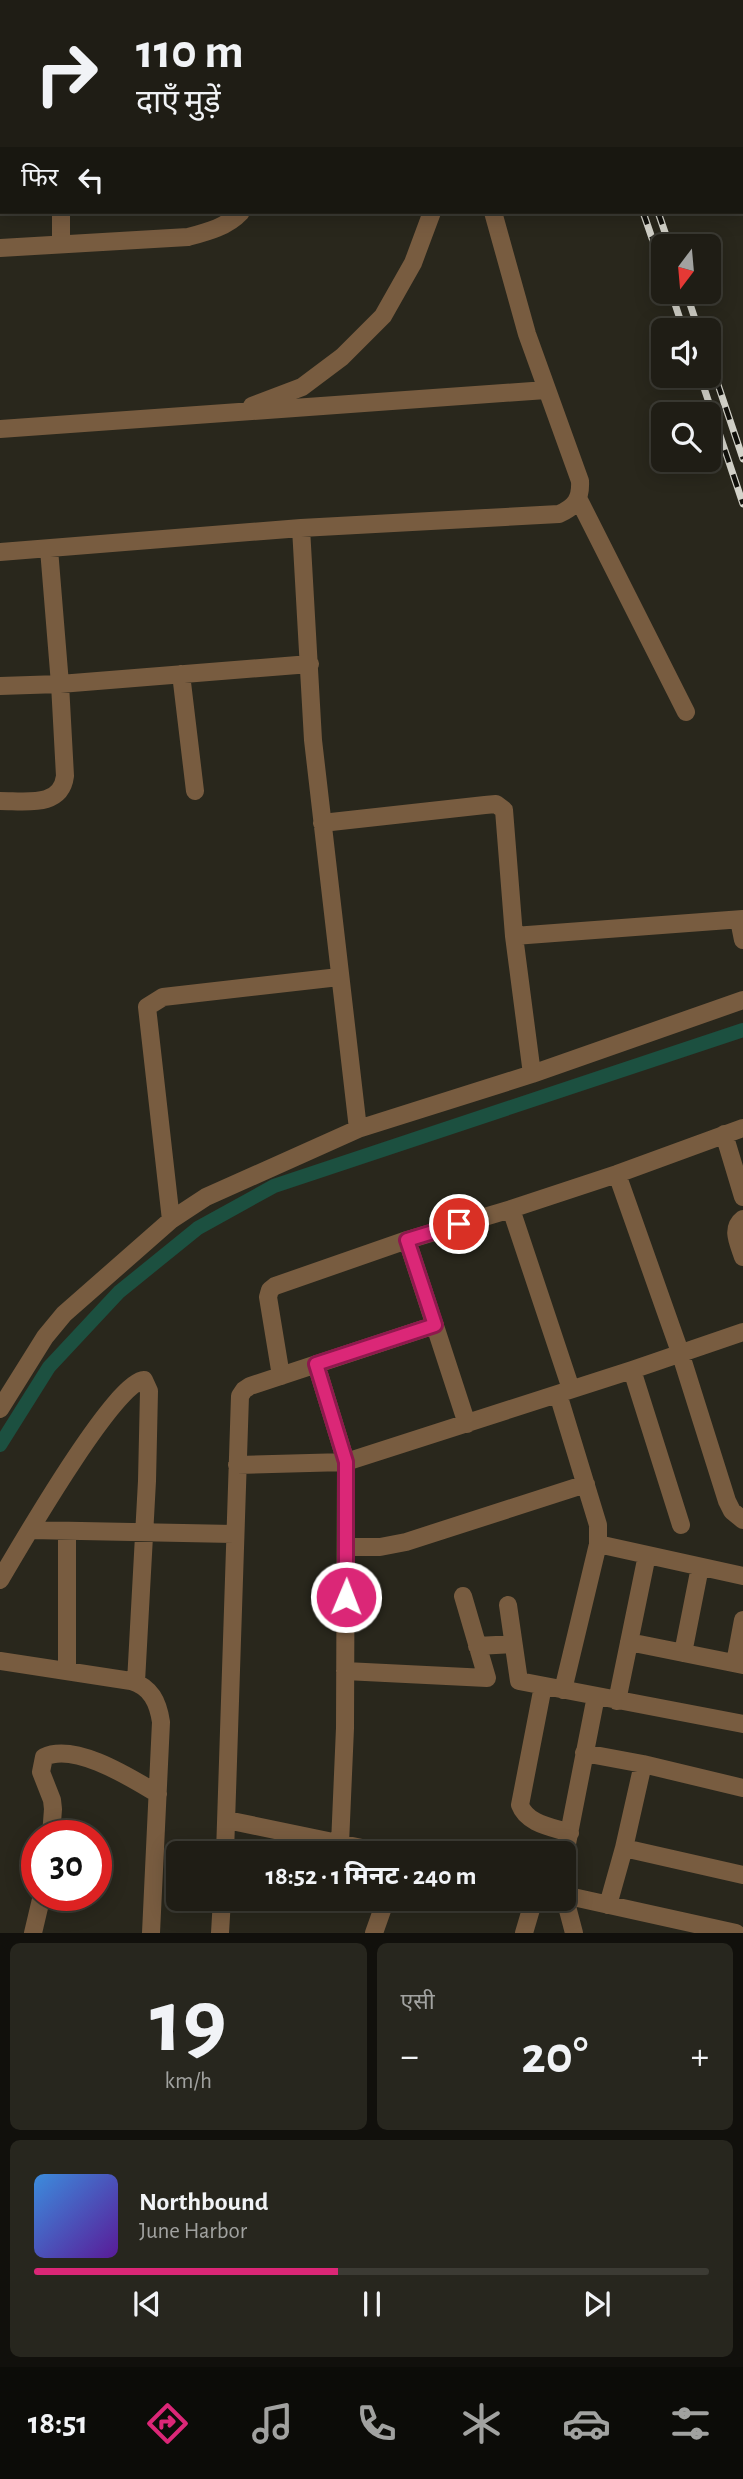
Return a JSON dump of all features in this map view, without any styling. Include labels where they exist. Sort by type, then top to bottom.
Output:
[{"type":"street","points":[[61,214],[61,244]]},
{"type":"street","points":[[0,248],[188,237],[216,229],[238,214]]},
{"type":"street","points":[[234,412],[302,387],[342,356],[383,316],[414,263],[431,214]]},
{"type":"street","points":[[494,214],[527,334],[580,481],[579,500],[686,712]]},
{"type":"street","points":[[0,429],[546,390]]},
{"type":"street","points":[[0,552],[301,528],[559,513],[571,509],[579,500]]},
{"type":"street","points":[[301,528],[313,740],[338,977],[358,1129]]},
{"type":"street","points":[[0,802],[46,800],[56,796],[64,787],[50,549]]},
{"type":"street","points":[[0,686],[60,684],[310,664]]},
{"type":"street","points":[[181,674],[195,791]]},
{"type":"street","points":[[322,823],[496,804],[504,810],[514,936],[532,1074]]},
{"type":"street","points":[[514,936],[741,920],[743,940]]},
{"type":"street","points":[[171,1220],[147,1007],[163,997],[338,977]]},
{"type":"street","points":[[0,1409],[45,1337],[64,1314],[171,1220],[206,1197],[358,1129],[532,1074],[743,1000]]},
{"type":"street","points":[[281,1376],[268,1297],[270,1290],[283,1281],[617,1174],[743,1128]]},
{"type":"street","points":[[724,1135],[743,1197]]},
{"type":"street","points":[[617,1174],[681,1352],[727,1501],[732,1511],[743,1520]]},
{"type":"street","points":[[511,1209],[564,1392],[586,1484],[597,1514],[598,1544],[563,1690]]},
{"type":"street","points":[[743,1219],[736,1230],[743,1257]]},
{"type":"street","points":[[407,1240],[467,1424]]},
{"type":"street","points":[[226,1841],[240,1396],[250,1386],[435,1325]]},
{"type":"street","points":[[237,1465],[346,1462],[743,1332]]},
{"type":"street","points":[[316,1364],[346,1462],[345,1728],[340,1841]]},
{"type":"street","points":[[632,1370],[681,1525]]},
{"type":"street","points":[[0,1580],[65,1474],[109,1410],[127,1390],[140,1380],[145,1380],[149,1391],[145,1533],[136,1682]]},
{"type":"street","points":[[347,1548],[380,1547],[406,1542],[586,1484]]},
{"type":"street","points":[[30,1530],[234,1534]]},
{"type":"street","points":[[67,1531],[67,1670]]},
{"type":"street","points":[[598,1544],[743,1576]]},
{"type":"street","points":[[617,1701],[647,1555]]},
{"type":"street","points":[[682,1653],[700,1567]]},
{"type":"street","points":[[345,1671],[487,1678],[463,1596]]},
{"type":"street","points":[[508,1605],[519,1681],[743,1724]]},
{"type":"street","points":[[629,1642],[739,1664],[743,1620]]},
{"type":"street","points":[[477,1646],[513,1644]]},
{"type":"street","points":[[0,1661],[136,1682],[148,1689],[159,1709],[151,1933]]},
{"type":"street","points":[[543,1686],[520,1805],[526,1817],[570,1833]]},
{"type":"street","points":[[568,1841],[596,1696]]},
{"type":"street","points":[[584,1752],[743,1788]]},
{"type":"street","points":[[51,1820],[52,1800],[41,1772],[44,1757],[51,1754],[61,1753],[98,1762],[158,1794]]},
{"type":"street","points":[[608,1905],[643,1764]]},
{"type":"street","points":[[227,1820],[326,1841]]},
{"type":"street","points":[[624,1848],[742,1872]]},
{"type":"street","points":[[576,1898],[736,1933]]},
{"type":"street","points":[[33,1933],[38,1911]]},
{"type":"street","points":[[220,1933],[221,1911]]},
{"type":"street","points":[[374,1933],[382,1911]]},
{"type":"street","points":[[524,1933],[530,1911]]},
{"type":"street","points":[[568,1911],[574,1933]]},
{"type":"waterway","points":[[0,1445],[49,1367],[119,1292],[198,1228],[274,1186],[743,1030]]},
{"type":"railway","points":[[644,214],[651,235]]},
{"type":"railway","points":[[659,214],[666,234]]},
{"type":"railway","points":[[675,304],[680,318]]},
{"type":"railway","points":[[690,304],[695,318]]},
{"type":"railway","points":[[704,388],[743,504]]},
{"type":"railway","points":[[719,388],[743,459]]},
{"type":"route","points":[[346,1597],[346,1462],[316,1364],[435,1325],[407,1240],[459,1224]]}]
